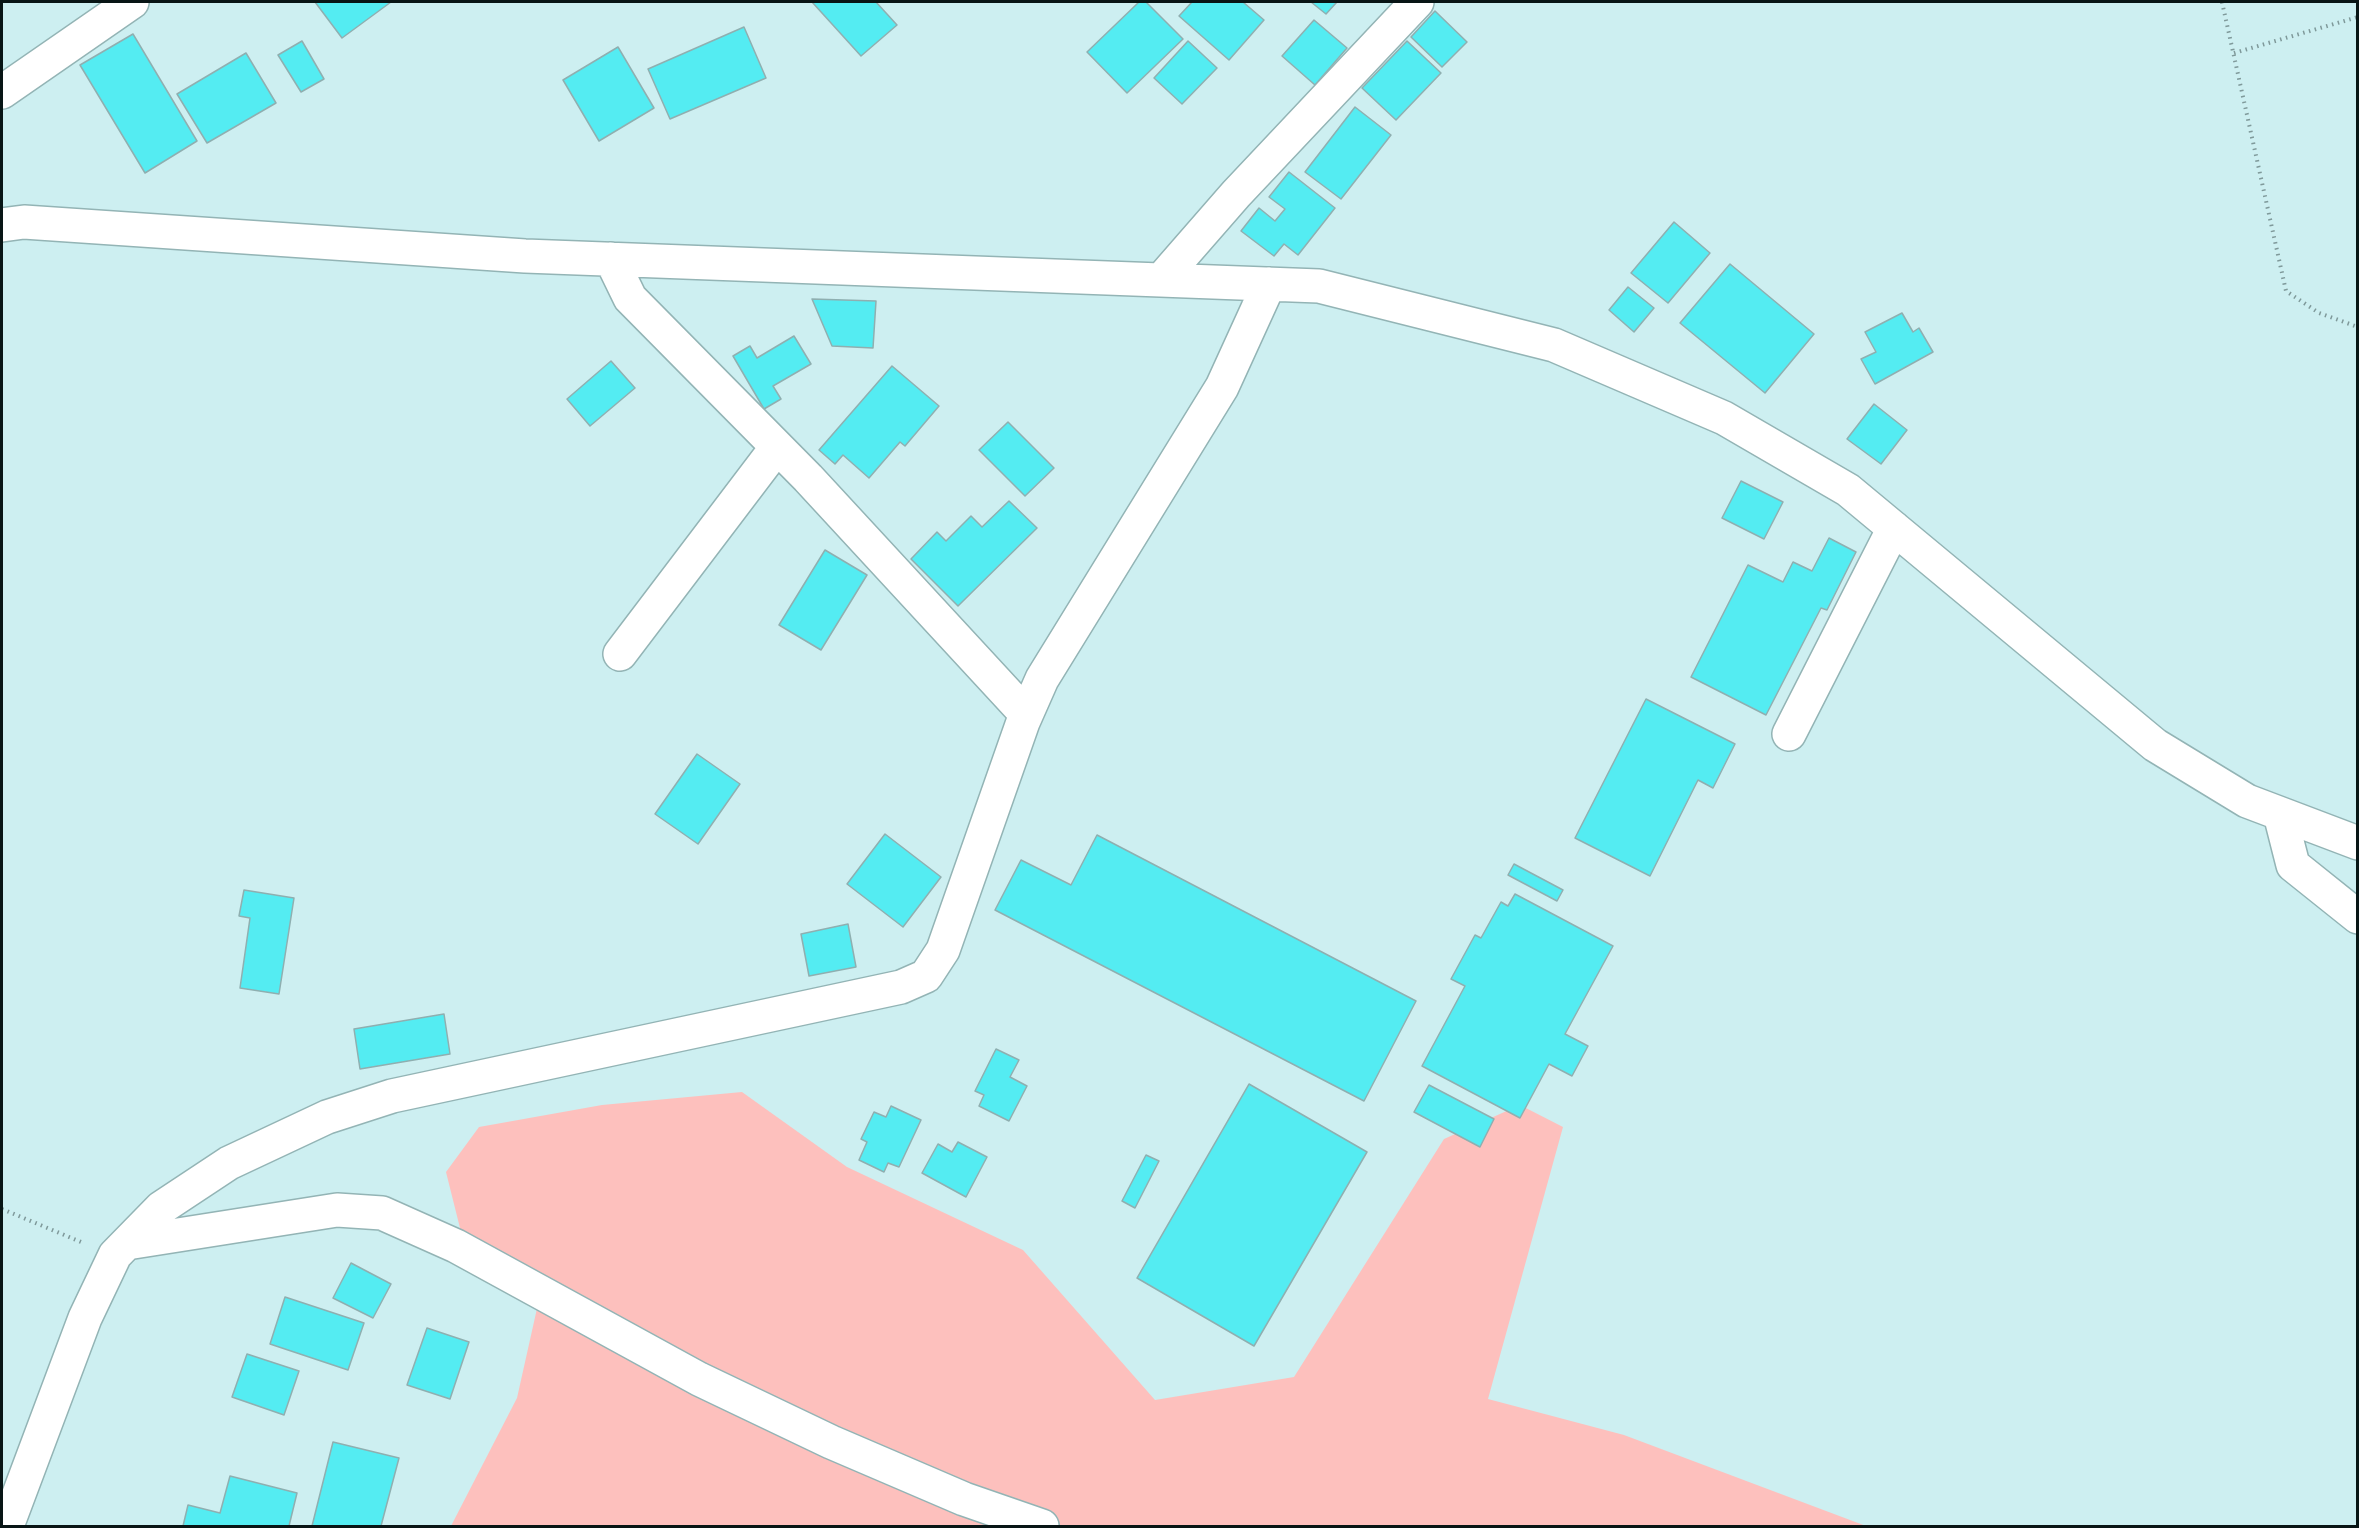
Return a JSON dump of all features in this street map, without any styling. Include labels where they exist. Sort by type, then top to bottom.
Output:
[{"type":"street","points":[[2,92],[132,2]]},
{"type":"street","points":[[1161,280],[1236,194],[1417,2]]},
{"type":"street","points":[[2,225],[24,222],[525,256],[1319,286],[1554,345],[1724,418],[1848,490],[2155,745],[2247,801],[2358,843]]},
{"type":"street","points":[[611,259],[630,298],[777,447],[1026,714]]},
{"type":"street","points":[[7,1527],[85,1318],[121,1249],[161,1208],[229,1163],[327,1117],[392,1096],[901,987],[926,976],[944,950],[1026,714],[1042,679],[1222,387],[1269,284]]},
{"type":"street","points":[[620,654],[777,447]]},
{"type":"street","points":[[1789,734],[1894,528]]},
{"type":"street","points":[[2280,814],[2293,865],[2358,917]]},
{"type":"street","points":[[121,1249],[337,1210],[382,1213],[456,1246],[699,1379],[810,1433],[964,1499],[1042,1527]]},
{"type":"path","points":[[2222,2],[2286,291],[2319,313],[2358,327]]},
{"type":"path","points":[[2234,53],[2358,17]]},
{"type":"path","points":[[2,1209],[121,1249]]},
{"type":"shaded area","points":[[742,1092],[847,1167],[1023,1250],[1155,1400],[1294,1377],[1444,1139],[1520,1105],[1563,1127],[1488,1399],[1624,1435],[1866,1526],[451,1526],[517,1398],[540,1295],[461,1232],[446,1172],[479,1127],[602,1105]]},
{"type":"building","points":[[315,2],[391,2],[342,38]]},
{"type":"building","points":[[812,2],[876,2],[897,25],[861,56]]},
{"type":"building","points":[[1139,2],[1146,2],[1183,39],[1127,93],[1087,52]]},
{"type":"building","points":[[1192,2],[1243,2],[1264,20],[1229,60],[1179,16]]},
{"type":"building","points":[[1311,2],[1337,2],[1326,14]]},
{"type":"building","points":[[1435,11],[1467,42],[1442,67],[1411,37]]},
{"type":"building","points":[[1314,20],[1347,48],[1315,85],[1282,56]]},
{"type":"building","points":[[744,27],[766,78],[670,119],[648,69]]},
{"type":"building","points":[[133,34],[197,141],[145,173],[80,65]]},
{"type":"building","points":[[302,41],[324,79],[301,92],[278,55]]},
{"type":"building","points":[[1188,41],[1217,68],[1182,104],[1154,78]]},
{"type":"building","points":[[1407,41],[1441,73],[1396,120],[1362,88]]},
{"type":"building","points":[[618,47],[654,108],[599,141],[563,80]]},
{"type":"building","points":[[246,53],[276,103],[207,143],[177,94]]},
{"type":"building","points":[[1355,107],[1391,135],[1341,199],[1305,172]]},
{"type":"building","points":[[1289,172],[1335,208],[1298,255],[1284,244],[1274,256],[1241,231],[1259,208],[1275,221],[1285,209],[1269,197]]},
{"type":"building","points":[[1674,222],[1710,253],[1668,303],[1631,273]]},
{"type":"building","points":[[1730,264],[1814,334],[1765,393],[1680,323]]},
{"type":"building","points":[[1628,287],[1654,308],[1634,332],[1609,310]]},
{"type":"building","points":[[812,299],[876,301],[873,348],[832,346]]},
{"type":"building","points":[[1902,313],[1913,332],[1919,328],[1933,352],[1875,384],[1861,359],[1876,352],[1865,332]]},
{"type":"building","points":[[794,336],[811,364],[773,386],[781,399],[764,409],[733,356],[750,346],[757,358]]},
{"type":"building","points":[[611,361],[635,388],[590,426],[567,399]]},
{"type":"building","points":[[892,366],[939,406],[905,446],[900,442],[869,478],[843,455],[835,464],[819,450]]},
{"type":"building","points":[[1874,404],[1907,430],[1881,464],[1847,439]]},
{"type":"building","points":[[1008,422],[1054,468],[1025,496],[979,450]]},
{"type":"building","points":[[1741,481],[1783,502],[1764,539],[1722,518]]},
{"type":"building","points":[[1009,501],[1037,528],[958,606],[911,559],[937,532],[946,541],[971,516],[982,527]]},
{"type":"building","points":[[1829,538],[1856,552],[1827,610],[1821,608],[1766,715],[1691,677],[1748,565],[1783,582],[1793,562],[1812,571]]},
{"type":"building","points":[[825,550],[867,575],[821,650],[779,625]]},
{"type":"building","points":[[1646,699],[1735,744],[1713,788],[1698,780],[1650,876],[1575,838]]},
{"type":"building","points":[[697,754],[740,784],[698,844],[655,814]]},
{"type":"building","points":[[885,834],[941,877],[903,927],[847,884]]},
{"type":"building","points":[[1097,835],[1416,1001],[1364,1101],[995,910],[1021,860],[1071,885]]},
{"type":"building","points":[[1514,864],[1563,890],[1557,901],[1508,875]]},
{"type":"building","points":[[244,890],[294,898],[279,994],[240,988],[250,918],[239,916]]},
{"type":"building","points":[[1515,894],[1613,946],[1565,1034],[1588,1046],[1572,1076],[1549,1064],[1520,1118],[1422,1066],[1465,986],[1451,979],[1475,935],[1481,938],[1501,902],[1508,906]]},
{"type":"building","points":[[848,924],[856,967],[809,976],[801,934]]},
{"type":"building","points":[[444,1014],[450,1054],[360,1069],[354,1029]]},
{"type":"building","points":[[996,1049],[1019,1060],[1010,1077],[1027,1086],[1009,1121],[979,1106],[984,1095],[975,1091]]},
{"type":"building","points":[[1249,1084],[1367,1152],[1254,1346],[1137,1278]]},
{"type":"building","points":[[1429,1085],[1494,1119],[1480,1147],[1414,1112]]},
{"type":"building","points":[[891,1106],[921,1120],[899,1167],[888,1163],[884,1172],[859,1160],[867,1142],[861,1139],[874,1112],[886,1117]]},
{"type":"building","points":[[958,1142],[987,1157],[966,1197],[922,1173],[938,1144],[952,1152]]},
{"type":"building","points":[[1146,1155],[1159,1161],[1135,1208],[1122,1201]]},
{"type":"building","points":[[351,1263],[391,1284],[373,1318],[333,1298]]},
{"type":"building","points":[[285,1297],[364,1323],[348,1370],[270,1344]]},
{"type":"building","points":[[427,1328],[469,1342],[450,1399],[407,1385]]},
{"type":"building","points":[[247,1354],[299,1371],[284,1415],[232,1397]]},
{"type":"building","points":[[333,1442],[399,1458],[381,1526],[312,1526]]},
{"type":"building","points":[[230,1476],[297,1493],[289,1526],[183,1526],[188,1505],[220,1513]]}]
